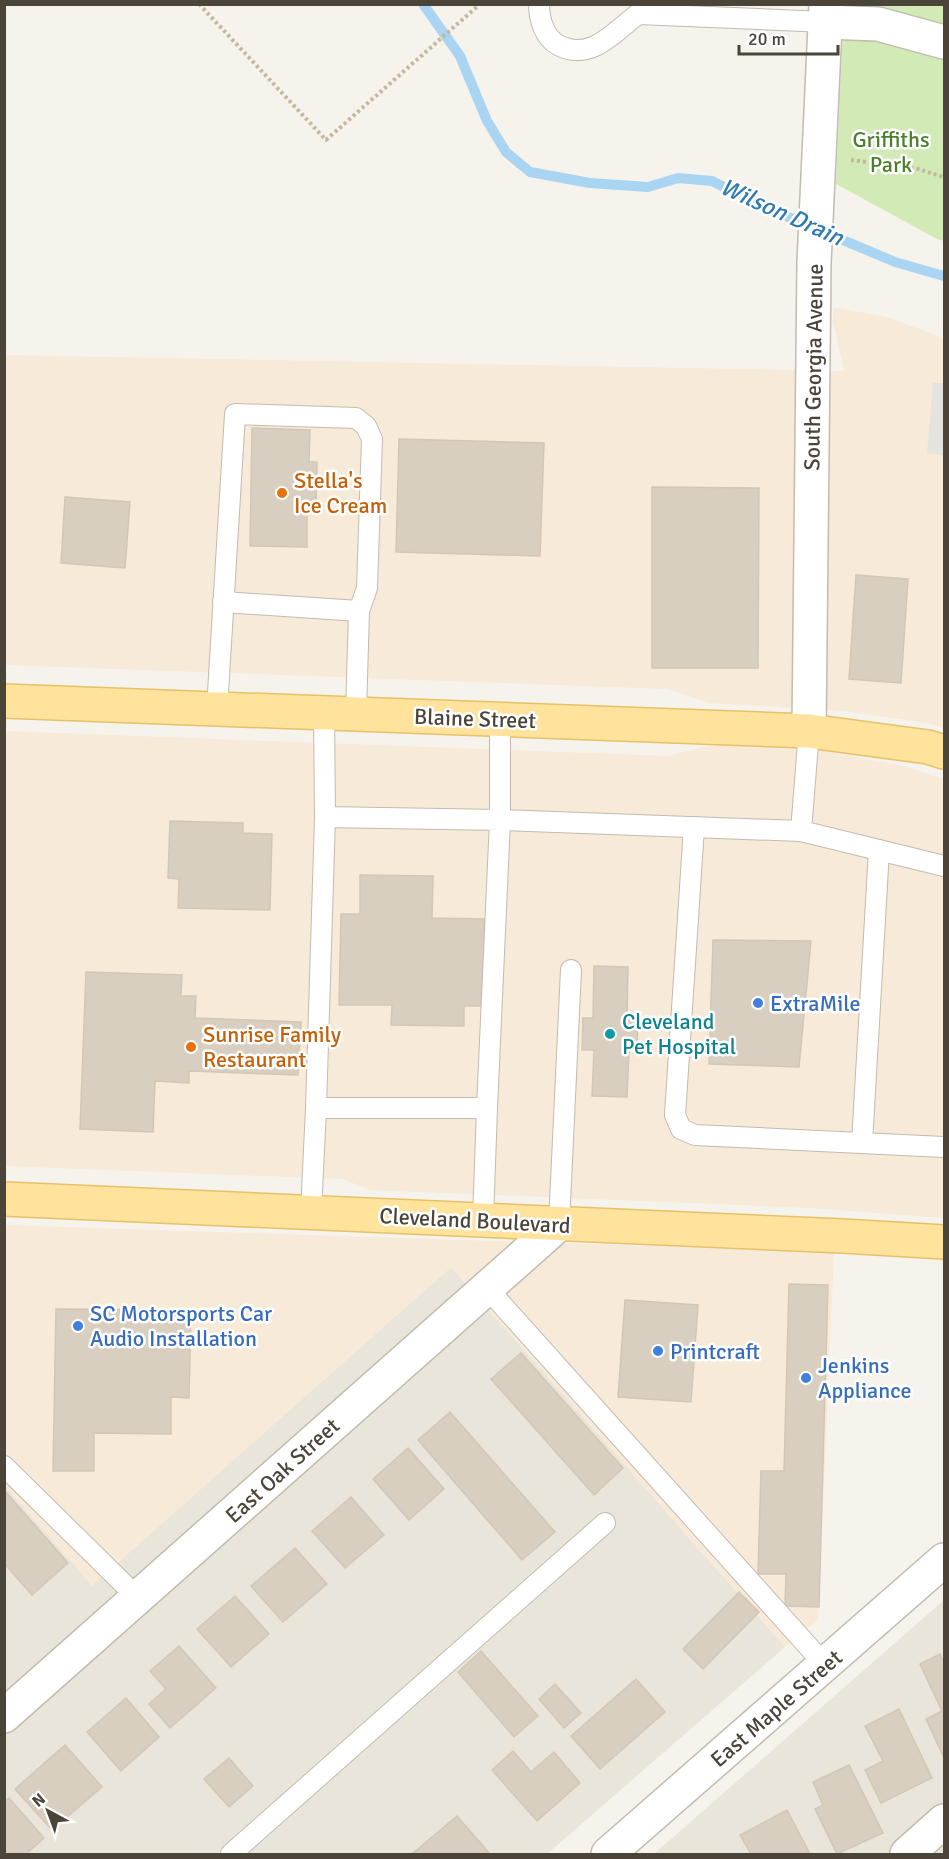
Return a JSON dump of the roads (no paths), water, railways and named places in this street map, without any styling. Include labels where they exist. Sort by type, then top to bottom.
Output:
[{"type":"main road","name":"Blaine Street","points":[[4,701],[809,731],[928,747],[945,752]]},
{"type":"main road","name":"Cleveland Boulevard","points":[[4,1199],[945,1242]]},
{"type":"street","points":[[826,13],[945,42]]},
{"type":"street","name":"South Georgia Avenue","points":[[809,731],[814,263],[826,13]]},
{"type":"street","name":"East Oak Street","points":[[4,1716],[560,1224]]},
{"type":"street","name":"East Maple Street","points":[[608,1854],[945,1560]]},
{"type":"street","points":[[906,1854],[945,1821]]},
{"type":"lane","points":[[539,4],[542,25],[553,42],[569,51],[585,51],[604,42],[633,9],[826,13]]},
{"type":"lane","points":[[217,709],[235,414],[356,418],[366,426],[372,439],[367,588],[359,611],[356,713]]},
{"type":"lane","points":[[222,602],[359,611]]},
{"type":"lane","points":[[311,1212],[325,817],[324,712]]},
{"type":"lane","points":[[483,1220],[500,820],[500,718]]},
{"type":"lane","points":[[801,831],[809,731]]},
{"type":"lane","points":[[325,817],[500,820],[801,831],[945,866]]},
{"type":"lane","points":[[694,827],[675,1115],[681,1129],[695,1135],[945,1147]]},
{"type":"lane","points":[[862,1143],[879,850]]},
{"type":"lane","points":[[560,1224],[571,970]]},
{"type":"lane","points":[[316,1108],[487,1108]]},
{"type":"lane","points":[[488,1288],[825,1665]]},
{"type":"lane","points":[[4,1466],[138,1598]]},
{"type":"lane","points":[[231,1854],[605,1523]]},
{"type":"waterway","name":"Wilson Drain","points":[[423,4],[460,56],[487,121],[506,152],[530,172],[590,183],[648,187],[678,178],[712,181],[760,205],[895,262],[944,276]]},
{"type":"place","name":"Stella's Ice Cream","points":[[282,493]]},
{"type":"place","name":"ExtraMile","points":[[758,1003]]},
{"type":"place","name":"Cleveland Pet Hospital","points":[[610,1034]]},
{"type":"place","name":"Sunrise Family Restaurant","points":[[191,1047]]},
{"type":"place","name":"SC Motorsports Car Audio Installation","points":[[78,1326]]},
{"type":"place","name":"Printcraft","points":[[658,1351]]},
{"type":"place","name":"Jenkins Appliance","points":[[806,1378]]},
{"type":"park label","name":"Griffiths Park","points":[[891,152]]}]
